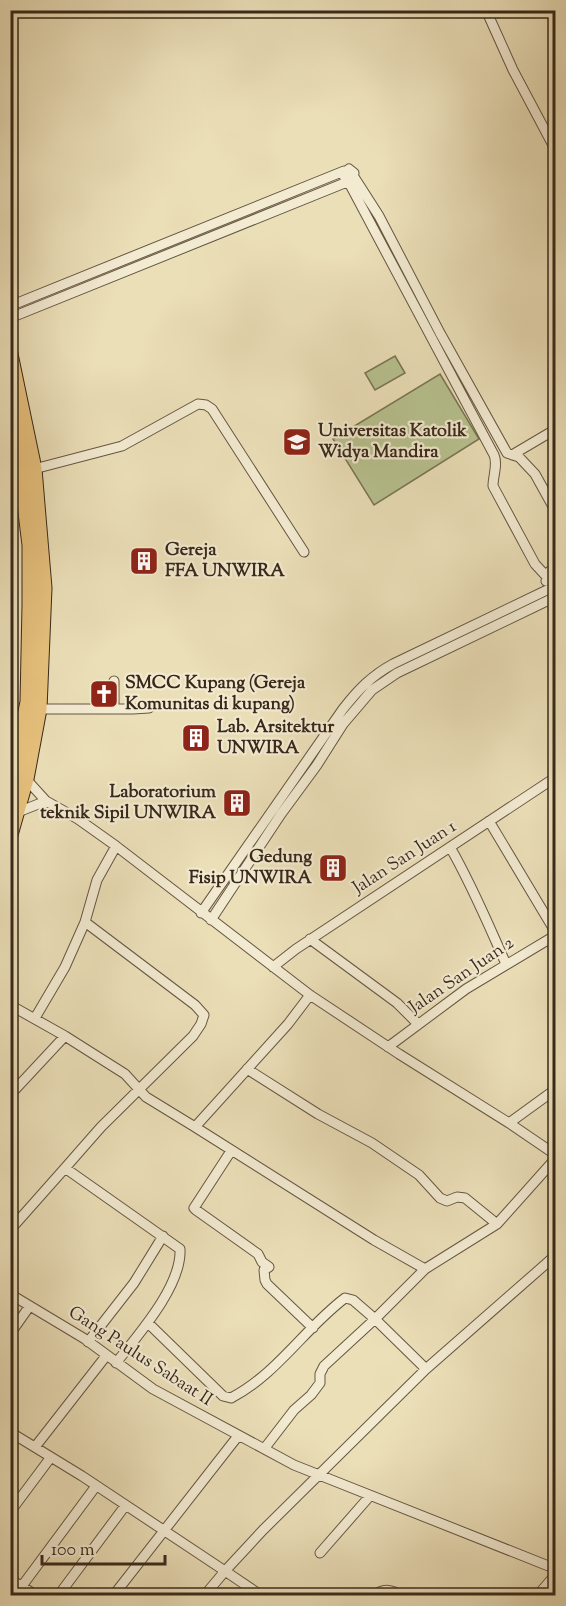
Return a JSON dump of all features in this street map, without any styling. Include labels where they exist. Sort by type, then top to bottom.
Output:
[{"type":"highway","points":[[10,354],[44,588],[35,676],[10,786]]},
{"type":"highway","points":[[11,422],[27,470]]},
{"type":"highway","points":[[10,835],[26,779],[39,709],[35,676]]},
{"type":"street","points":[[486,10],[513,70],[555,152]]},
{"type":"street","points":[[10,306],[348,177]]},
{"type":"street","points":[[348,177],[379,216],[440,333],[507,453],[519,457],[535,474],[555,512]]},
{"type":"street","points":[[348,177],[494,455],[496,463],[492,474],[493,486],[535,564],[547,577]]},
{"type":"street","points":[[10,318],[185,241]]},
{"type":"street","points":[[27,470],[122,446],[198,404],[206,405],[212,409],[304,552]]},
{"type":"street","points":[[512,455],[555,429]]},
{"type":"street","points":[[211,920],[343,724],[372,690],[397,673],[554,599],[547,590],[547,577],[555,566]]},
{"type":"street","points":[[201,912],[343,709],[365,682],[393,664],[547,590]]},
{"type":"street","points":[[488,617],[493,627]]},
{"type":"street","points":[[114,681],[114,709]]},
{"type":"street","points":[[39,709],[149,708]]},
{"type":"street","name":"Jalan San Juan 1","points":[[273,967],[310,939],[555,777]]},
{"type":"street","points":[[26,779],[46,801],[78,819],[116,846],[310,995],[509,1123],[555,1156],[497,1224],[425,1269],[324,1366],[320,1383],[286,1419],[264,1449]]},
{"type":"street","points":[[18,812],[46,801]]},
{"type":"street","points":[[489,821],[555,934]]},
{"type":"street","points":[[251,839],[260,845]]},
{"type":"street","points":[[35,1018],[65,967],[84,922],[97,880],[116,846]]},
{"type":"street","points":[[450,847],[471,883],[506,964]]},
{"type":"street","points":[[10,1230],[101,1127],[193,1036],[204,1015],[195,1005],[84,922]]},
{"type":"street","name":"Jalan San Juan 2","points":[[388,1047],[466,989],[555,934]]},
{"type":"street","points":[[310,939],[397,1003],[418,1024]]},
{"type":"street","points":[[195,1127],[292,1019],[310,995]]},
{"type":"street","points":[[10,1005],[125,1074],[139,1091],[231,1151],[425,1269]]},
{"type":"street","points":[[10,1095],[65,1036]]},
{"type":"street","points":[[247,1069],[318,1114],[381,1149],[419,1175],[440,1198],[447,1201],[457,1197],[465,1198],[497,1224]]},
{"type":"street","points":[[509,1123],[555,1089]]},
{"type":"street","points":[[231,1151],[194,1208],[258,1254],[262,1262],[269,1267],[264,1270],[267,1284],[313,1328]]},
{"type":"street","points":[[65,1168],[180,1249],[167,1294],[148,1323],[116,1363]]},
{"type":"street","points":[[88,1342],[134,1283],[163,1236]]},
{"type":"street","points":[[204,1596],[225,1571],[426,1369],[555,1255]]},
{"type":"street","name":"Gang Paulus Sabaat II","points":[[10,1294],[88,1342],[153,1389],[294,1466],[342,1483],[369,1497],[533,1558],[555,1569]]},
{"type":"street","points":[[148,1323],[223,1396],[231,1398],[261,1378],[341,1301],[348,1298],[375,1319],[426,1369]]},
{"type":"street","points":[[10,1334],[29,1307]]},
{"type":"street","points":[[35,1447],[106,1356]]},
{"type":"street","points":[[10,1432],[262,1596]]},
{"type":"street","points":[[113,1596],[237,1436]]},
{"type":"street","points":[[10,1512],[51,1457]]},
{"type":"street","points":[[22,1586],[96,1486]]},
{"type":"street","points":[[320,1553],[369,1497]]},
{"type":"street","points":[[58,1596],[125,1506]]},
{"type":"street","points":[[537,1596],[555,1574]]},
{"type":"street","points":[[10,1579],[37,1596]]},
{"type":"street","points":[[374,1596],[379,1591],[387,1590],[404,1596]]},
{"type":"green space","points":[[395,356],[405,373],[375,390],[365,373]]},
{"type":"green space","points":[[440,374],[479,439],[374,505],[333,439]]},
{"type":"green space","points":[[546,595],[393,671],[371,684],[371,679]]},
{"type":"place","name":"Universitas Katolik Widya Mandira","points":[[297,442]]},
{"type":"place","name":"Gereja FFA UNWIRA","points":[[144,561]]},
{"type":"place","name":"SMCC Kupang (Gereja Komunitas di kupang)","points":[[104,694]]},
{"type":"place","name":"Lab. Arsitektur UNWIRA","points":[[196,738]]},
{"type":"place","name":"Laboratorium teknik Sipil UNWIRA","points":[[237,803]]},
{"type":"place","name":"Gedung Fisip UNWIRA","points":[[333,868]]}]
